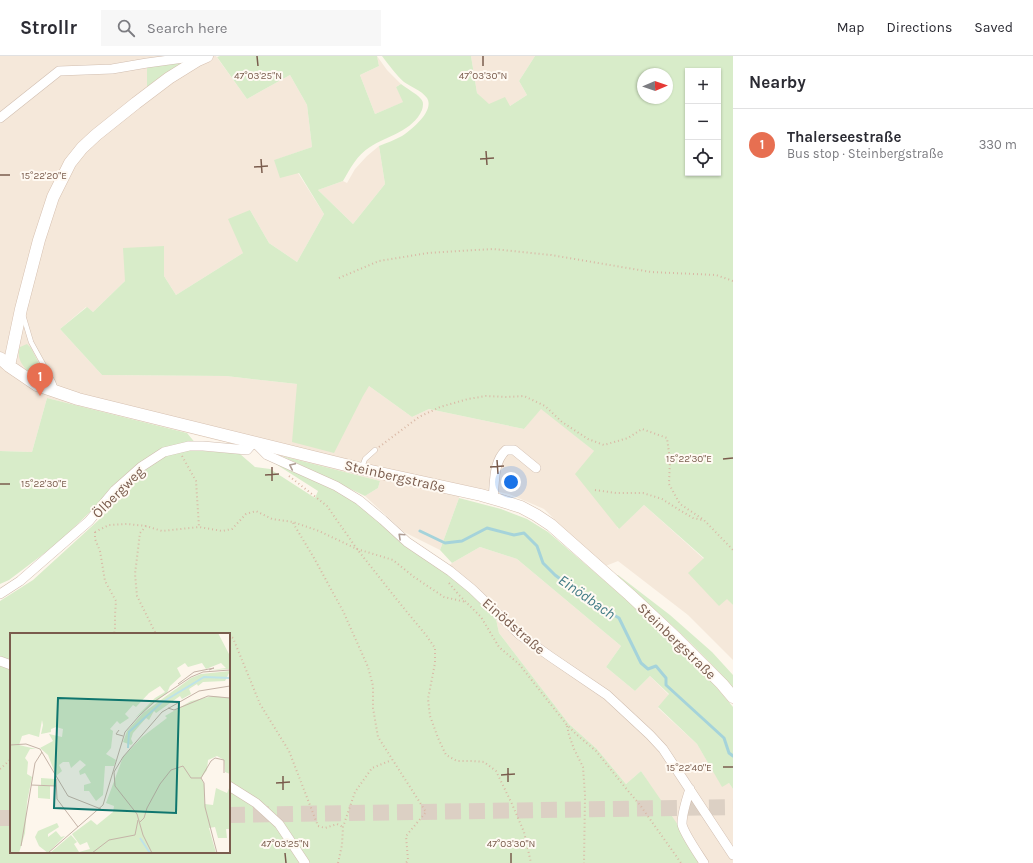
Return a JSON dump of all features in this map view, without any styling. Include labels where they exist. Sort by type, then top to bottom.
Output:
[{"type":"main road","points":[[4,362],[11,358],[21,309],[39,240],[53,197],[70,163],[82,148],[101,130],[169,78],[202,58]]},
{"type":"main road","name":"Steinbergstraße","points":[[4,362],[37,385],[86,401],[362,469],[494,498],[521,507],[552,525],[678,639],[733,697]]},
{"type":"street","points":[[0,118],[59,71],[112,69],[147,59],[202,58]]},
{"type":"street","name":"Ölbergweg","points":[[0,594],[20,581],[89,521],[115,490],[141,467],[164,452],[189,446],[247,450],[254,442]]},
{"type":"street","name":"Einödstraße","points":[[254,442],[267,454],[336,486],[359,500],[407,542],[472,589],[520,635],[607,695],[632,717],[663,749],[733,855]]},
{"type":"street","points":[[494,498],[497,465],[502,454],[506,450],[514,450],[536,468]]},
{"type":"street","points":[[0,661],[10,665]]},
{"type":"street","points":[[230,787],[256,803],[279,824],[305,863]]},
{"type":"street","points":[[690,789],[682,825],[704,863]]},
{"type":"lane","points":[[21,309],[31,342],[58,392]]},
{"type":"lane","points":[[362,469],[365,459],[375,450]]},
{"type":"path","points":[[339,278],[379,262],[428,253],[493,249],[551,255],[650,272],[716,275],[733,281]]},
{"type":"path","points":[[375,450],[420,417],[440,407],[468,399],[486,396],[524,396],[545,406],[562,422],[588,439],[604,445],[628,438],[642,429],[667,438],[670,460],[669,484],[680,504],[704,520],[733,550]]},
{"type":"path","points":[[179,449],[196,481],[199,527]]},
{"type":"path","points":[[284,473],[290,476],[326,506],[435,648],[435,662],[428,699],[430,716],[438,738],[446,755],[457,761],[484,762],[496,771],[524,832],[531,863]]},
{"type":"path","points":[[595,490],[616,493],[643,493],[662,499],[693,518],[704,520]]},
{"type":"path","points":[[114,633],[116,602],[105,581],[100,551],[95,539],[95,532],[109,525],[127,524],[146,526],[162,532],[199,527],[222,531],[232,529],[246,514],[256,511],[272,519],[293,522],[319,531],[340,542],[393,560],[414,577],[444,597],[466,602],[481,617],[499,647],[519,664],[566,725],[596,750],[640,805],[681,863]]},
{"type":"path","points":[[293,522],[343,611],[368,667],[373,686],[373,708],[378,737],[426,812],[406,836],[408,860],[406,863]]},
{"type":"path","points":[[146,526],[140,533],[135,574],[137,596],[156,633]]},
{"type":"path","points":[[230,636],[233,638],[260,704],[289,751],[318,826],[325,828],[337,824],[343,826]]},
{"type":"path","points":[[566,725],[569,736],[583,767],[585,795],[584,863]]},
{"type":"path","points":[[0,769],[10,760]]},
{"type":"path","points":[[338,863],[342,845],[343,826],[355,792],[372,768],[392,760]]},
{"type":"shaded area","points":[[0,56],[216,56],[247,99],[290,75],[307,105],[312,147],[275,160],[298,173],[324,214],[297,262],[269,243],[250,210],[243,253],[176,295],[164,276],[164,246],[93,312],[86,307],[60,329],[102,375],[226,376],[297,384],[369,386],[412,417],[429,409],[524,429],[541,408],[594,451],[618,529],[644,505],[704,559],[719,605],[727,598],[733,605],[733,660],[688,615],[618,561],[603,567],[544,509],[509,494],[459,484],[459,498],[440,550],[404,532],[365,496],[378,488],[380,481],[47,398],[32,452],[0,451]]},
{"type":"shaded area","points":[[377,56],[387,70],[401,84],[396,87],[404,102],[375,114],[360,75],[379,66]]},
{"type":"shaded area","points":[[471,56],[535,56],[519,81],[527,95],[510,106],[489,105],[477,93]]},
{"type":"shaded area","points":[[379,146],[385,184],[353,224],[318,190],[343,181],[347,183],[355,169]]},
{"type":"shaded area","points":[[480,547],[517,559],[621,646],[606,667],[635,691],[650,676],[669,695],[658,708],[697,744],[722,786],[729,783],[733,789],[733,863],[701,863],[641,771],[626,784],[597,749],[569,724],[499,633],[496,619],[469,591],[443,570]]},
{"type":"green space","points":[[377,56],[379,66],[360,75],[375,114],[403,102],[396,87],[401,84],[422,100],[422,110],[412,123],[406,128],[365,150],[354,162],[343,181],[318,190],[353,224],[385,184],[379,146],[406,133],[421,120],[428,109],[429,103],[427,98],[422,93],[404,82],[382,56],[471,56],[477,93],[489,104],[505,97],[510,106],[527,95],[519,81],[535,56],[733,56],[733,605],[727,599],[719,606],[688,573],[704,558],[644,505],[619,529],[575,474],[594,451],[541,409],[524,429],[429,409],[412,417],[369,386],[334,453],[292,442],[297,384],[226,376],[102,375],[60,329],[87,307],[93,312],[125,281],[123,248],[164,246],[164,276],[176,295],[243,253],[228,219],[250,210],[269,243],[297,262],[324,214],[299,173],[280,178],[274,160],[312,147],[307,105],[290,75],[247,99],[217,57]]},
{"type":"green space","points":[[187,60],[147,88],[147,67]]},
{"type":"green space","points":[[27,344],[31,348],[45,375],[45,379],[39,378],[29,372],[21,363],[19,358],[20,347]]},
{"type":"green space","points":[[47,398],[187,433],[202,451],[240,454],[255,467],[270,469],[315,498],[318,491],[271,461],[307,476],[357,502],[409,549],[443,570],[469,591],[496,619],[499,633],[569,724],[597,749],[626,784],[641,771],[678,825],[701,863],[0,863],[0,601],[33,580],[102,517],[91,511],[58,543],[9,580],[0,584],[0,451],[32,452]]},
{"type":"green space","points":[[282,456],[380,481],[378,488],[365,496]]},
{"type":"green space","points":[[459,498],[501,509],[527,519],[548,532],[656,625],[709,678],[733,707],[733,789],[729,783],[722,787],[697,744],[658,707],[669,694],[650,676],[635,691],[606,667],[621,646],[517,559],[480,547],[452,563],[440,550]]},
{"type":"green space","points":[[618,575],[670,615],[712,652],[733,675],[733,688],[720,673],[662,616],[616,576]]},
{"type":"waterway","name":"Einödbach","points":[[420,531],[445,543],[462,541],[487,528],[514,535],[524,533],[537,546],[543,563],[555,575],[591,602],[619,618],[641,663],[648,669],[656,666],[666,678],[666,685],[724,738],[729,753],[733,756]]},
{"type":"tunnel","points":[[230,815],[733,807]]},
{"type":"tunnel","points":[[0,818],[10,818]]},
{"type":"place","name":"Thalerseestraße","points":[[40,396]]}]
